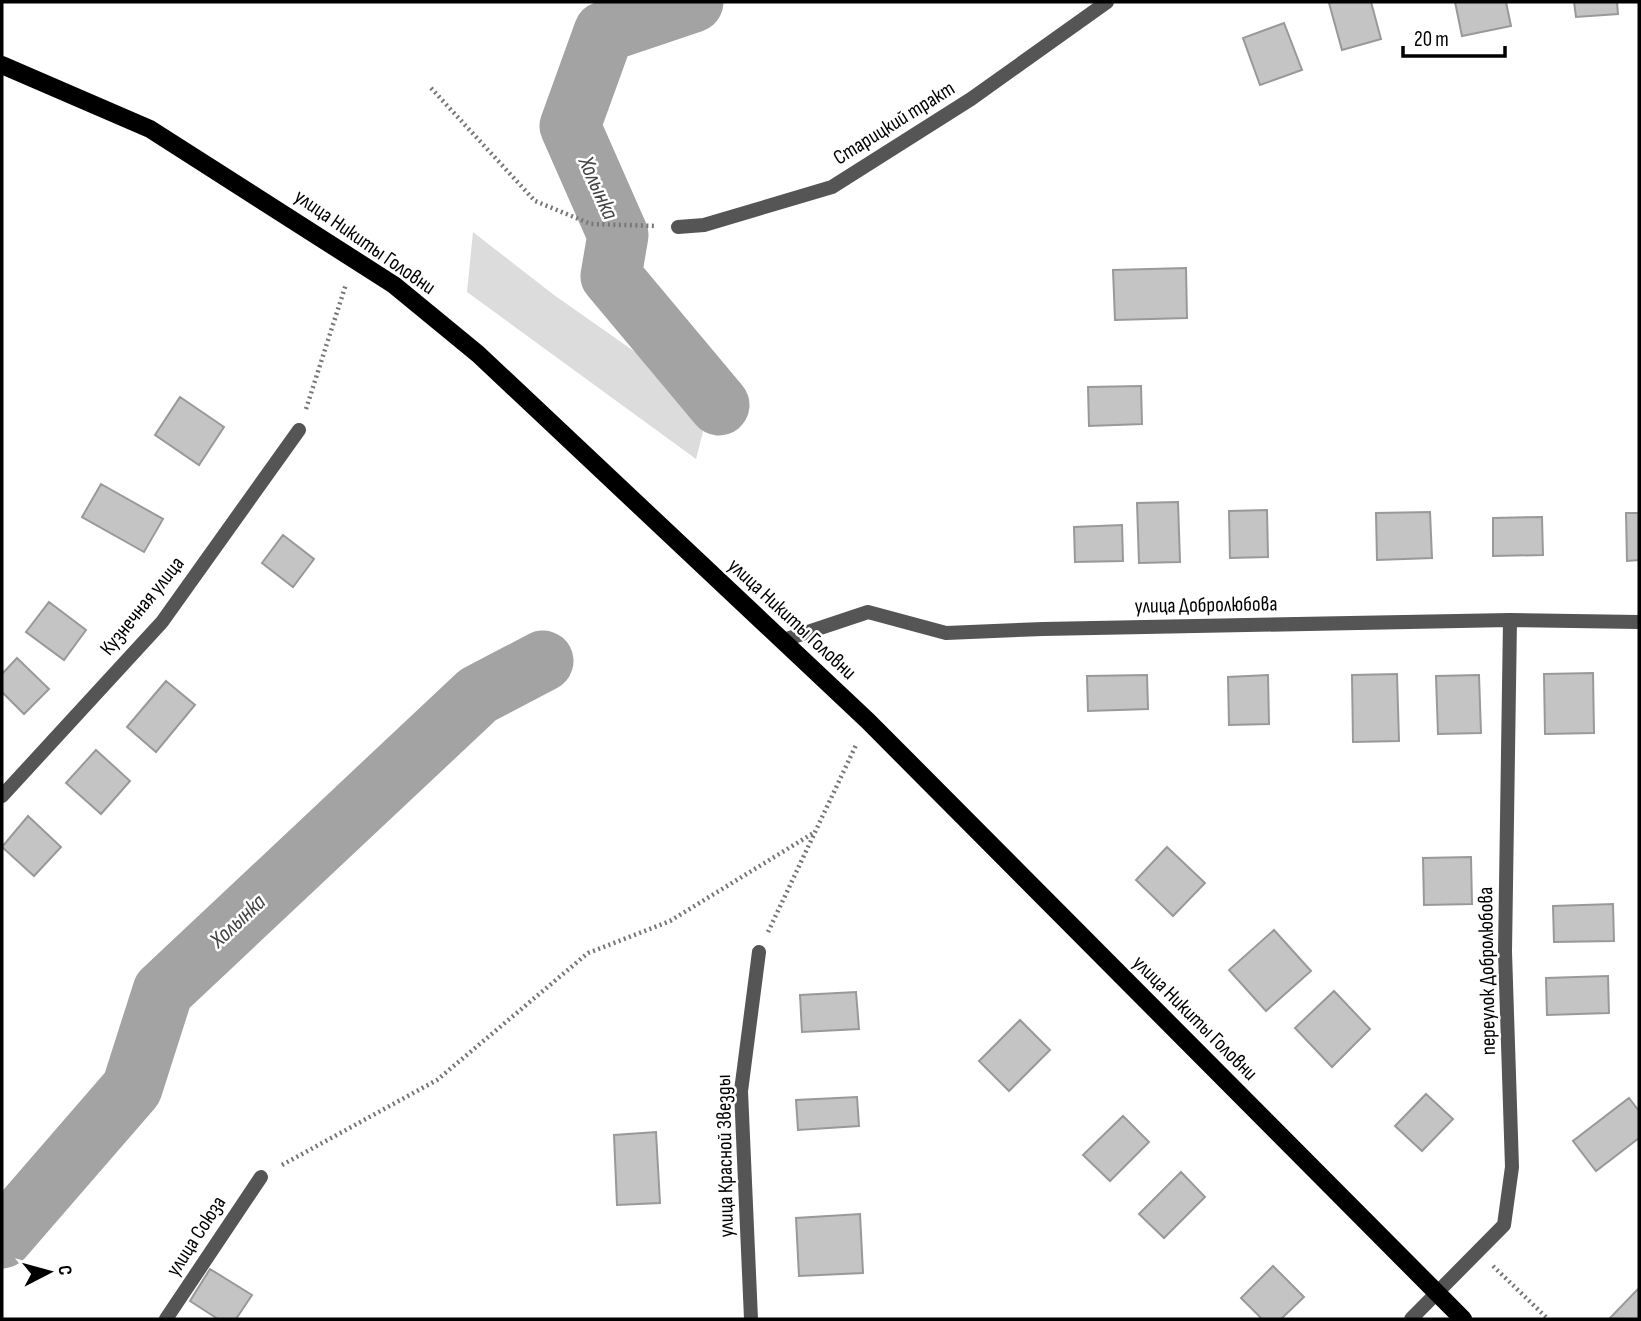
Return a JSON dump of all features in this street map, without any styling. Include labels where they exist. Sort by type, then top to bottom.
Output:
[{"type":"main road","name":"улица Никиты Головни","points":[[2,65],[150,129],[394,285],[478,354],[867,721],[1463,1319]]},
{"type":"street","name":"Старицкий тракт","points":[[678,227],[704,225],[832,187],[971,99],[1107,2]]},
{"type":"street","name":"Кузнечная улица","points":[[2,796],[162,622],[299,430]]},
{"type":"street","name":"улица Добролюбова","points":[[781,641],[869,612],[946,633],[1057,628],[1510,620],[1639,622]]},
{"type":"street","name":"переулок Добролюбова","points":[[1411,1319],[1504,1225],[1512,1167],[1506,952],[1510,620]]},
{"type":"street","name":"улица Красной Звезды","points":[[751,1319],[741,1091],[759,952]]},
{"type":"street","name":"улица Союза","points":[[166,1319],[261,1177]]},
{"type":"path","points":[[431,88],[535,201],[591,224],[632,225]]},
{"type":"path","points":[[299,430],[354,259]]},
{"type":"path","points":[[759,952],[867,721]]},
{"type":"path","points":[[261,1177],[437,1080],[588,953],[670,921],[815,832]]},
{"type":"path","points":[[1478,1251],[1548,1319]]},
{"type":"shaded area","points":[[473,232],[554,295],[678,382],[706,420],[696,459],[467,292]]},
{"type":"building","points":[[1371,2],[1381,39],[1342,50],[1329,3]]},
{"type":"building","points":[[1455,2],[1506,2],[1511,26],[1462,36]]},
{"type":"building","points":[[1574,2],[1617,2],[1618,14],[1576,17]]},
{"type":"building","points":[[1284,23],[1302,70],[1260,85],[1243,38]]},
{"type":"building","points":[[1186,268],[1187,318],[1115,320],[1113,270]]},
{"type":"building","points":[[1141,386],[1142,424],[1089,426],[1088,387]]},
{"type":"building","points":[[180,397],[224,427],[199,465],[155,435]]},
{"type":"building","points":[[101,484],[163,519],[144,552],[82,517]]},
{"type":"building","points":[[1178,502],[1180,562],[1139,563],[1137,503]]},
{"type":"building","points":[[1267,510],[1268,557],[1230,558],[1229,511]]},
{"type":"building","points":[[1430,512],[1432,558],[1377,560],[1376,513]]},
{"type":"building","points":[[1626,513],[1639,513],[1639,560],[1627,561]]},
{"type":"building","points":[[1542,517],[1543,555],[1493,556],[1493,518]]},
{"type":"building","points":[[1122,525],[1123,561],[1075,562],[1074,527]]},
{"type":"building","points":[[283,535],[314,559],[293,587],[262,563]]},
{"type":"building","points":[[49,602],[86,630],[64,660],[26,632]]},
{"type":"building","points":[[17,658],[49,689],[24,714],[2,692],[2,674]]},
{"type":"building","points":[[1593,673],[1594,733],[1545,734],[1544,674]]},
{"type":"building","points":[[1397,674],[1399,741],[1353,742],[1352,675]]},
{"type":"building","points":[[1147,675],[1148,709],[1088,711],[1087,676]]},
{"type":"building","points":[[1268,675],[1269,724],[1229,725],[1228,677]]},
{"type":"building","points":[[1479,675],[1481,733],[1438,734],[1436,676]]},
{"type":"building","points":[[166,681],[195,705],[156,752],[127,727]]},
{"type":"building","points":[[96,750],[130,781],[101,814],[66,783]]},
{"type":"building","points":[[28,816],[61,847],[34,876],[2,847]]},
{"type":"building","points":[[1167,847],[1205,883],[1173,916],[1136,880]]},
{"type":"building","points":[[1471,857],[1472,904],[1424,905],[1423,858]]},
{"type":"building","points":[[1613,904],[1614,941],[1554,942],[1553,906]]},
{"type":"building","points":[[1274,930],[1311,971],[1266,1011],[1229,970]]},
{"type":"building","points":[[1608,976],[1609,1013],[1547,1015],[1546,978]]},
{"type":"building","points":[[1334,991],[1370,1029],[1332,1067],[1295,1028]]},
{"type":"building","points":[[856,992],[859,1029],[802,1032],[800,995]]},
{"type":"building","points":[[1020,1020],[1050,1050],[1009,1091],[979,1061]]},
{"type":"building","points":[[1426,1094],[1453,1119],[1422,1151],[1395,1126]]},
{"type":"building","points":[[857,1097],[859,1126],[798,1130],[796,1100]]},
{"type":"building","points":[[1629,1098],[1639,1111],[1639,1138],[1596,1171],[1573,1141]]},
{"type":"building","points":[[1123,1116],[1149,1142],[1110,1181],[1083,1155]]},
{"type":"building","points":[[656,1132],[660,1203],[617,1205],[614,1135]]},
{"type":"building","points":[[1181,1172],[1205,1197],[1164,1238],[1139,1214]]},
{"type":"building","points":[[860,1214],[863,1273],[799,1276],[796,1218]]},
{"type":"building","points":[[1273,1266],[1304,1297],[1281,1319],[1262,1319],[1241,1298]]},
{"type":"building","points":[[210,1269],[252,1295],[236,1319],[218,1319],[190,1301]]},
{"type":"building","points":[[1639,1288],[1639,1319],[1609,1319]]},
{"type":"waterway","name":"Холынка","points":[[693,2],[604,32],[570,126],[618,235],[611,276],[719,405]]},
{"type":"waterway","name":"Холынка","points":[[2,1238],[132,1088],[163,991],[478,695],[543,661]]}]
